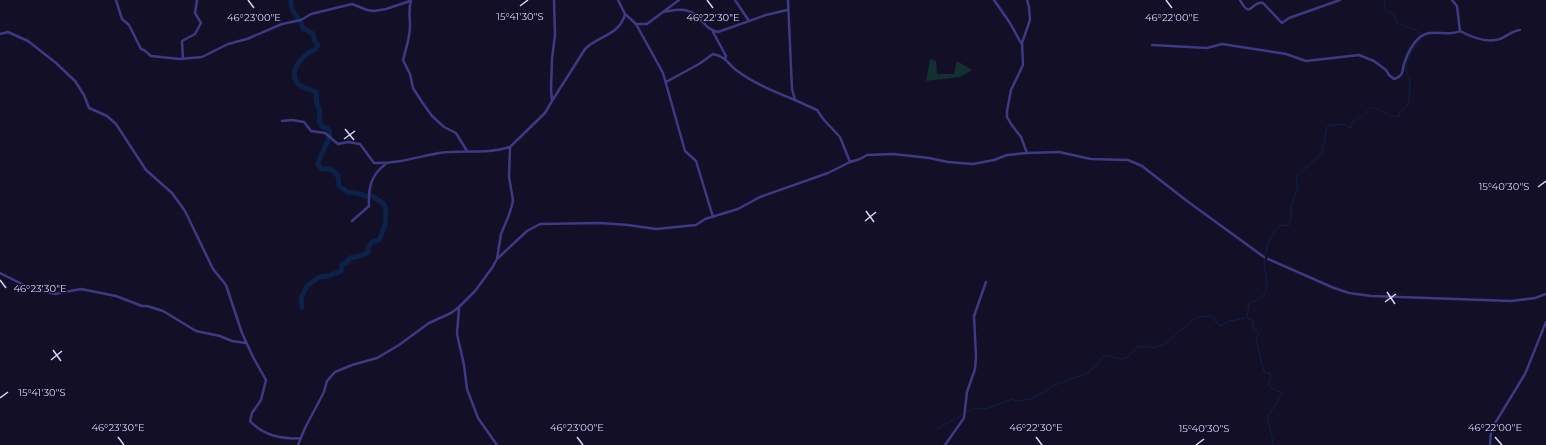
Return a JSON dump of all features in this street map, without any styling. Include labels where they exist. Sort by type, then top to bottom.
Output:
[{"type":"street","points":[[116,0],[122,18],[129,25],[141,49],[150,56],[159,58],[202,57],[228,44],[247,39],[282,24],[301,20],[312,14],[352,4],[374,11],[386,9],[410,0]]},
{"type":"street","points":[[183,58],[182,41],[195,34],[201,23],[195,13],[197,0]]},
{"type":"street","points":[[410,0],[408,12],[410,34],[403,60],[410,74],[413,88],[432,116],[444,127],[456,133],[467,151]]},
{"type":"street","points":[[552,101],[552,59],[555,35],[554,0]]},
{"type":"street","points":[[617,0],[625,14],[636,24],[663,72],[685,151],[696,161],[713,217]]},
{"type":"street","points":[[636,24],[647,24],[679,0]]},
{"type":"street","points":[[735,0],[749,21]]},
{"type":"street","points":[[788,0],[787,10],[792,88],[795,100]]},
{"type":"street","points":[[994,0],[1022,43]]},
{"type":"street","points":[[1027,0],[1030,7],[1030,20],[1022,43],[1023,65],[1012,90],[1007,111],[1007,117],[1010,124],[1021,137],[1027,153]]},
{"type":"street","points":[[1240,0],[1246,9],[1250,8],[1259,1],[1282,23],[1289,18],[1340,0]]},
{"type":"street","points":[[1452,0],[1457,6],[1460,32]]},
{"type":"street","points":[[663,12],[676,10],[688,11],[697,16],[702,23],[712,31],[726,56],[725,60]]},
{"type":"street","points":[[712,31],[718,32],[766,15],[787,10]]},
{"type":"street","points":[[282,121],[292,120],[304,122],[311,131],[331,136],[338,144],[348,142],[360,144],[374,163],[386,164],[438,153],[467,151],[481,153],[499,151],[510,147],[545,112],[589,44],[604,38],[617,28],[624,20],[625,14]]},
{"type":"street","points":[[1152,45],[1207,48],[1222,44],[1286,54],[1306,62],[1359,56],[1374,61],[1386,70],[1394,79],[1399,77],[1402,73],[1406,57],[1411,46],[1424,34],[1460,32],[1485,39],[1498,39],[1520,30]]},
{"type":"street","points":[[0,34],[8,32],[28,40],[75,81],[84,95],[88,108],[107,116],[116,124],[146,170],[172,193],[185,211],[213,269],[226,285],[246,343],[266,380],[261,400],[252,413],[250,421],[264,433],[287,439],[300,438]]},
{"type":"street","points":[[666,82],[714,54],[721,56],[736,70],[769,89],[817,110],[840,138],[850,162]]},
{"type":"street","points":[[497,259],[501,234],[509,215],[513,200],[509,177],[510,147]]},
{"type":"street","points":[[298,445],[328,381],[335,372],[352,365],[377,358],[399,345],[429,323],[459,307],[475,291],[497,259],[527,231],[540,224],[628,224],[656,229],[696,225],[705,219],[738,209],[760,197],[828,173],[866,155],[893,154],[973,164],[1027,153],[1059,152],[1091,159],[1128,160],[1142,166],[1264,257]]},
{"type":"street","points":[[352,221],[369,206],[369,188],[374,175],[386,164]]},
{"type":"street","points":[[1268,258],[1334,288],[1349,293],[1371,296],[1511,301],[1535,298],[1546,294]]},
{"type":"street","points":[[0,273],[26,286],[55,294],[81,290],[116,296],[142,306],[163,311],[196,331],[220,336],[232,341],[246,343]]},
{"type":"street","points":[[945,445],[964,418],[967,392],[975,369],[976,357],[974,316],[986,282]]},
{"type":"street","points":[[459,307],[457,334],[464,365],[467,389],[478,418],[497,445]]},
{"type":"street","points":[[1490,445],[1494,425],[1525,374],[1546,322]]},
{"type":"green space","points":[[930,59],[936,61],[937,74],[954,74],[957,61],[972,70],[960,77],[926,81]]},
{"type":"waterway","points":[[291,0],[292,9],[303,28],[313,34],[315,42],[318,45],[316,49],[301,59],[295,69],[294,74],[295,80],[299,85],[316,92],[317,105],[320,110],[319,121],[322,127],[328,129],[330,132],[318,165],[322,169],[331,169],[338,176],[339,186],[348,192],[372,196],[384,204],[386,210],[385,225],[379,240],[372,242],[368,248],[368,252],[360,256],[350,258],[342,265],[341,271],[329,276],[319,277],[307,286],[301,298],[302,307]]},
{"type":"waterway","points":[[1384,0],[1386,10],[1395,16],[1396,23],[1416,30],[1420,35]]},
{"type":"waterway","points":[[1273,445],[1267,418],[1282,394],[1268,385],[1271,377],[1270,373],[1265,373],[1261,361],[1256,338],[1259,334],[1252,325],[1253,320],[1247,317],[1249,303],[1263,296],[1267,288],[1264,262],[1269,242],[1277,228],[1289,225],[1291,206],[1298,187],[1296,180],[1298,175],[1322,153],[1327,127],[1331,124],[1344,124],[1351,128],[1353,121],[1364,115],[1370,108],[1378,109],[1395,117],[1399,116],[1399,112],[1407,107],[1410,79],[1406,71],[1407,61],[1411,52],[1422,38]]},
{"type":"waterway","points":[[966,412],[976,408],[986,409],[1012,399],[1015,401],[1033,399],[1034,396],[1055,385],[1088,373],[1099,363],[1100,359],[1106,355],[1121,359],[1126,358],[1139,346],[1154,348],[1165,344],[1182,329],[1188,326],[1192,320],[1198,317],[1211,316],[1220,326],[1230,321],[1246,318]]},
{"type":"waterway","points":[[937,429],[962,415]]}]
